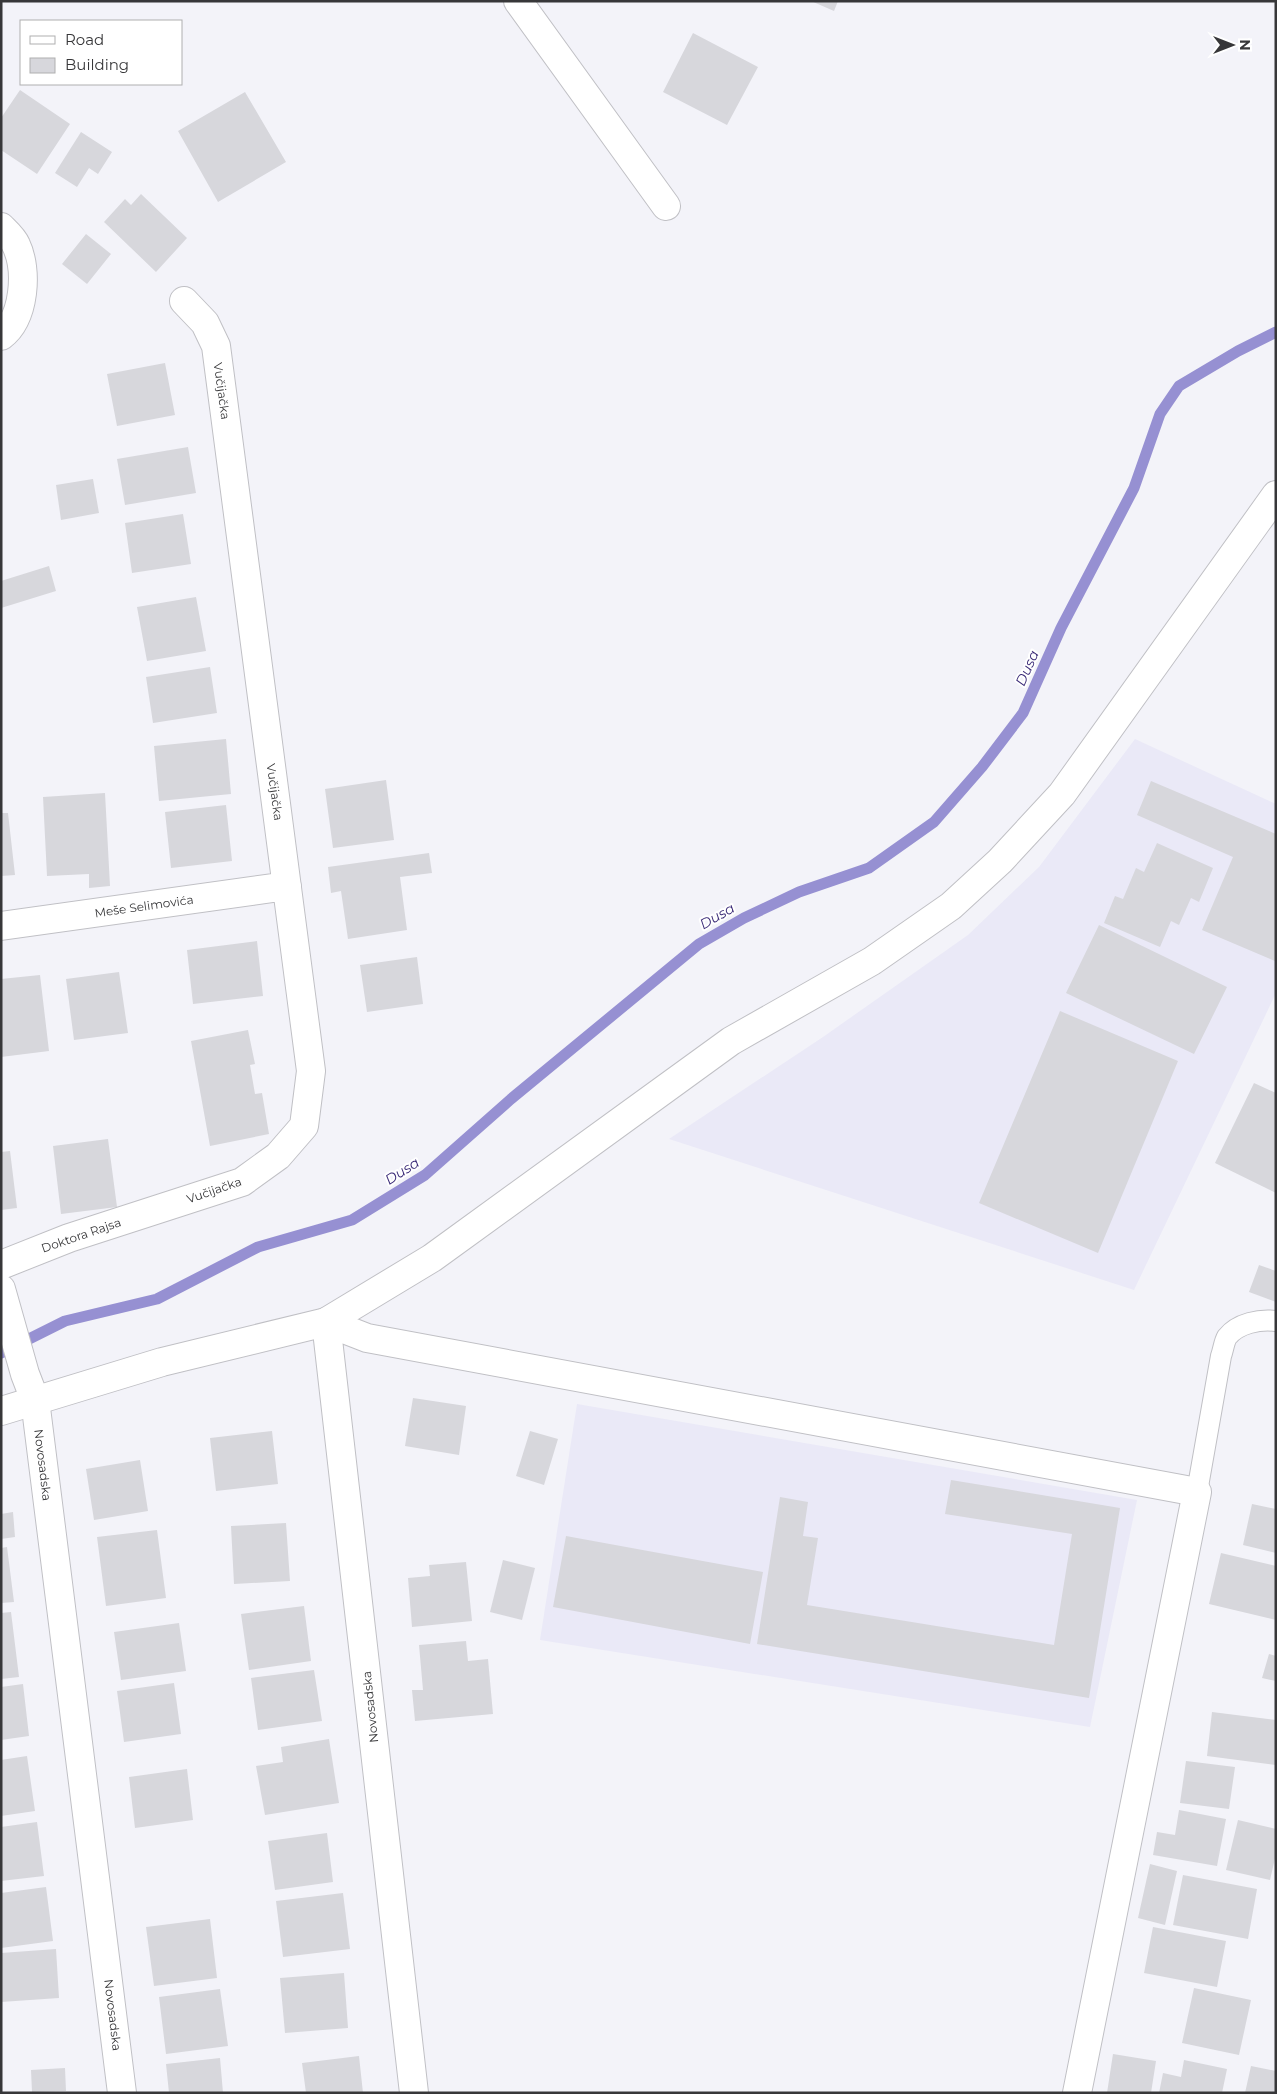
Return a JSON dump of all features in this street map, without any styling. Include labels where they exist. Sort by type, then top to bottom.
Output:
[{"type":"street","points":[[518,1],[666,206]]},
{"type":"street","points":[[1,227],[16,244],[23,271],[22,299],[10,330],[1,336]]},
{"type":"street","name":"Vučijačka","points":[[161,1208],[242,1182],[278,1156],[304,1126],[311,1071],[216,346],[205,323],[184,301]]},
{"type":"street","points":[[1,1411],[162,1362],[326,1322],[432,1258],[731,1041],[872,961],[951,906],[1000,861],[1062,794],[1276,495]]},
{"type":"street","name":"Meše Selimovića","points":[[1,926],[287,886]]},
{"type":"street","name":"Doktora Rajsa","points":[[1,1265],[69,1238],[161,1208]]},
{"type":"street","name":"Novosadska","points":[[2,1293],[25,1374],[35,1400],[122,2093]]},
{"type":"street","points":[[326,1322],[367,1338],[1197,1492],[1077,2093]]},
{"type":"street","name":"Novosadska","points":[[326,1322],[414,2093]]},
{"type":"lane","points":[[1197,1492],[1221,1356],[1227,1337],[1242,1325],[1265,1320],[1276,1321]]},
{"type":"shaded area","points":[[1135,739],[1276,804],[1276,993],[1134,1290],[669,1139],[823,1037],[968,935],[1039,867]]},
{"type":"shaded area","points":[[577,1404],[1137,1500],[1090,1727],[540,1640]]},
{"type":"building","points":[[811,1],[838,1],[834,11]]},
{"type":"building","points":[[693,33],[758,67],[727,125],[663,92]]},
{"type":"building","points":[[20,90],[70,124],[37,174],[1,150],[1,118]]},
{"type":"building","points":[[245,92],[286,162],[218,202],[178,131]]},
{"type":"building","points":[[81,132],[112,152],[98,174],[89,168],[77,187],[55,173]]},
{"type":"building","points":[[141,194],[187,238],[156,272],[104,222],[125,199],[131,205]]},
{"type":"building","points":[[86,234],[111,254],[87,284],[62,264]]},
{"type":"building","points":[[165,363],[175,415],[117,426],[107,374]]},
{"type":"building","points":[[188,447],[196,493],[125,505],[117,459]]},
{"type":"building","points":[[93,479],[99,513],[61,520],[56,485]]},
{"type":"building","points":[[183,514],[191,564],[132,573],[125,523]]},
{"type":"building","points":[[49,566],[56,591],[1,608],[1,581]]},
{"type":"building","points":[[196,597],[206,651],[147,661],[137,607]]},
{"type":"building","points":[[210,667],[217,713],[153,723],[146,677]]},
{"type":"building","points":[[226,739],[231,794],[159,801],[154,746]]},
{"type":"building","points":[[386,780],[394,840],[333,848],[325,789]]},
{"type":"building","points":[[1151,781],[1276,834],[1275,961],[1202,930],[1233,857],[1137,815]]},
{"type":"building","points":[[105,793],[110,886],[89,888],[89,874],[47,876],[43,797]]},
{"type":"building","points":[[226,805],[232,861],[171,868],[165,812]]},
{"type":"building","points":[[1,813],[8,813],[15,875],[1,876]]},
{"type":"building","points":[[1157,843],[1213,868],[1199,902],[1191,898],[1179,925],[1171,921],[1160,947],[1104,923],[1115,896],[1123,899],[1136,868],[1144,872]]},
{"type":"building","points":[[429,853],[432,873],[400,877],[407,930],[348,939],[341,891],[331,893],[328,867]]},
{"type":"building","points":[[1099,925],[1227,987],[1194,1054],[1066,993]]},
{"type":"building","points":[[257,941],[263,996],[193,1004],[187,950]]},
{"type":"building","points":[[417,957],[423,1004],[367,1012],[360,965]]},
{"type":"building","points":[[119,972],[128,1033],[74,1040],[66,979]]},
{"type":"building","points":[[40,975],[49,1051],[1,1057],[1,979]]},
{"type":"building","points":[[1060,1011],[1178,1061],[1098,1253],[979,1203]]},
{"type":"building","points":[[248,1030],[255,1064],[250,1065],[255,1094],[262,1093],[269,1134],[210,1146],[191,1041]]},
{"type":"building","points":[[1254,1083],[1276,1093],[1276,1193],[1215,1163]]},
{"type":"building","points":[[108,1139],[117,1207],[61,1214],[53,1146]]},
{"type":"building","points":[[10,1151],[17,1208],[1,1210],[1,1152]]},
{"type":"building","points":[[1259,1265],[1276,1271],[1276,1302],[1249,1292]]},
{"type":"building","points":[[413,1398],[466,1406],[459,1455],[405,1446]]},
{"type":"building","points":[[272,1431],[278,1484],[216,1491],[210,1438]]},
{"type":"building","points":[[530,1431],[558,1439],[544,1485],[516,1476]]},
{"type":"building","points":[[140,1460],[148,1511],[94,1520],[86,1469]]},
{"type":"building","points":[[951,1480],[1120,1508],[1089,1698],[757,1644],[780,1497],[808,1502],[803,1536],[818,1538],[807,1605],[1054,1645],[1072,1534],[945,1514]]},
{"type":"building","points":[[1252,1504],[1276,1509],[1276,1553],[1243,1545]]},
{"type":"building","points":[[13,1512],[15,1537],[1,1539],[1,1514]]},
{"type":"building","points":[[286,1523],[290,1581],[234,1584],[231,1526]]},
{"type":"building","points":[[157,1530],[166,1598],[106,1606],[97,1537]]},
{"type":"building","points":[[566,1536],[763,1572],[750,1644],[553,1607]]},
{"type":"building","points":[[7,1547],[14,1602],[1,1603],[1,1548]]},
{"type":"building","points":[[1221,1553],[1276,1566],[1276,1620],[1209,1604]]},
{"type":"building","points":[[503,1560],[535,1568],[522,1620],[490,1612]]},
{"type":"building","points":[[466,1562],[472,1621],[412,1627],[408,1578],[430,1576],[429,1565]]},
{"type":"building","points":[[304,1606],[311,1661],[249,1670],[241,1614]]},
{"type":"building","points":[[11,1612],[19,1677],[1,1679],[1,1613]]},
{"type":"building","points":[[179,1623],[186,1671],[121,1680],[114,1632]]},
{"type":"building","points":[[466,1641],[468,1661],[488,1659],[493,1714],[415,1721],[412,1690],[423,1690],[419,1645]]},
{"type":"building","points":[[1269,1654],[1276,1656],[1276,1681],[1262,1678]]},
{"type":"building","points":[[314,1670],[322,1721],[258,1730],[251,1678]]},
{"type":"building","points":[[174,1683],[181,1734],[124,1742],[117,1691]]},
{"type":"building","points":[[23,1684],[29,1736],[1,1740],[1,1687]]},
{"type":"building","points":[[1212,1712],[1276,1720],[1276,1765],[1207,1756]]},
{"type":"building","points":[[329,1739],[339,1803],[265,1815],[256,1766],[283,1762],[281,1747]]},
{"type":"building","points":[[27,1756],[35,1811],[1,1816],[1,1760]]},
{"type":"building","points":[[1186,1761],[1235,1767],[1229,1809],[1180,1803]]},
{"type":"building","points":[[187,1769],[193,1820],[135,1828],[129,1777]]},
{"type":"building","points":[[1179,1810],[1226,1819],[1217,1866],[1153,1855],[1157,1832],[1175,1835]]},
{"type":"building","points":[[1238,1820],[1276,1829],[1276,1854],[1270,1880],[1226,1870]]},
{"type":"building","points":[[37,1822],[44,1876],[1,1881],[1,1827]]},
{"type":"building","points":[[327,1833],[333,1882],[275,1890],[268,1841]]},
{"type":"building","points":[[1150,1864],[1177,1871],[1165,1925],[1138,1918]]},
{"type":"building","points":[[1183,1875],[1257,1889],[1248,1939],[1173,1925]]},
{"type":"building","points":[[46,1887],[53,1941],[1,1948],[1,1893]]},
{"type":"building","points":[[343,1893],[350,1949],[283,1957],[276,1901]]},
{"type":"building","points":[[210,1919],[217,1978],[154,1986],[146,1927]]},
{"type":"building","points":[[1153,1927],[1226,1941],[1217,1987],[1144,1973]]},
{"type":"building","points":[[56,1949],[59,1998],[1,2002],[1,1953]]},
{"type":"building","points":[[344,1973],[348,2028],[285,2033],[280,1978]]},
{"type":"building","points":[[1194,1988],[1251,2000],[1239,2055],[1182,2043]]},
{"type":"building","points":[[220,1989],[228,2046],[166,2054],[159,1997]]},
{"type":"building","points":[[1113,2054],[1156,2061],[1151,2093],[1107,2093]]},
{"type":"building","points":[[359,2056],[363,2093],[306,2093],[302,2063]]},
{"type":"building","points":[[220,2058],[223,2093],[169,2093],[166,2064]]},
{"type":"building","points":[[1184,2060],[1227,2069],[1222,2093],[1159,2093],[1163,2073],[1181,2077]]},
{"type":"building","points":[[1251,2066],[1276,2071],[1276,2093],[1245,2093]]},
{"type":"building","points":[[65,2068],[66,2091],[32,2092],[31,2070]]},
{"type":"waterway","name":"Dusa","points":[[1,1353],[65,1321],[157,1299],[258,1247],[352,1220],[425,1175],[511,1099],[699,944],[744,918],[799,892],[869,868],[934,822],[982,767],[1023,713],[1061,628],[1134,488],[1160,414],[1179,386],[1238,351],[1276,332]]}]
